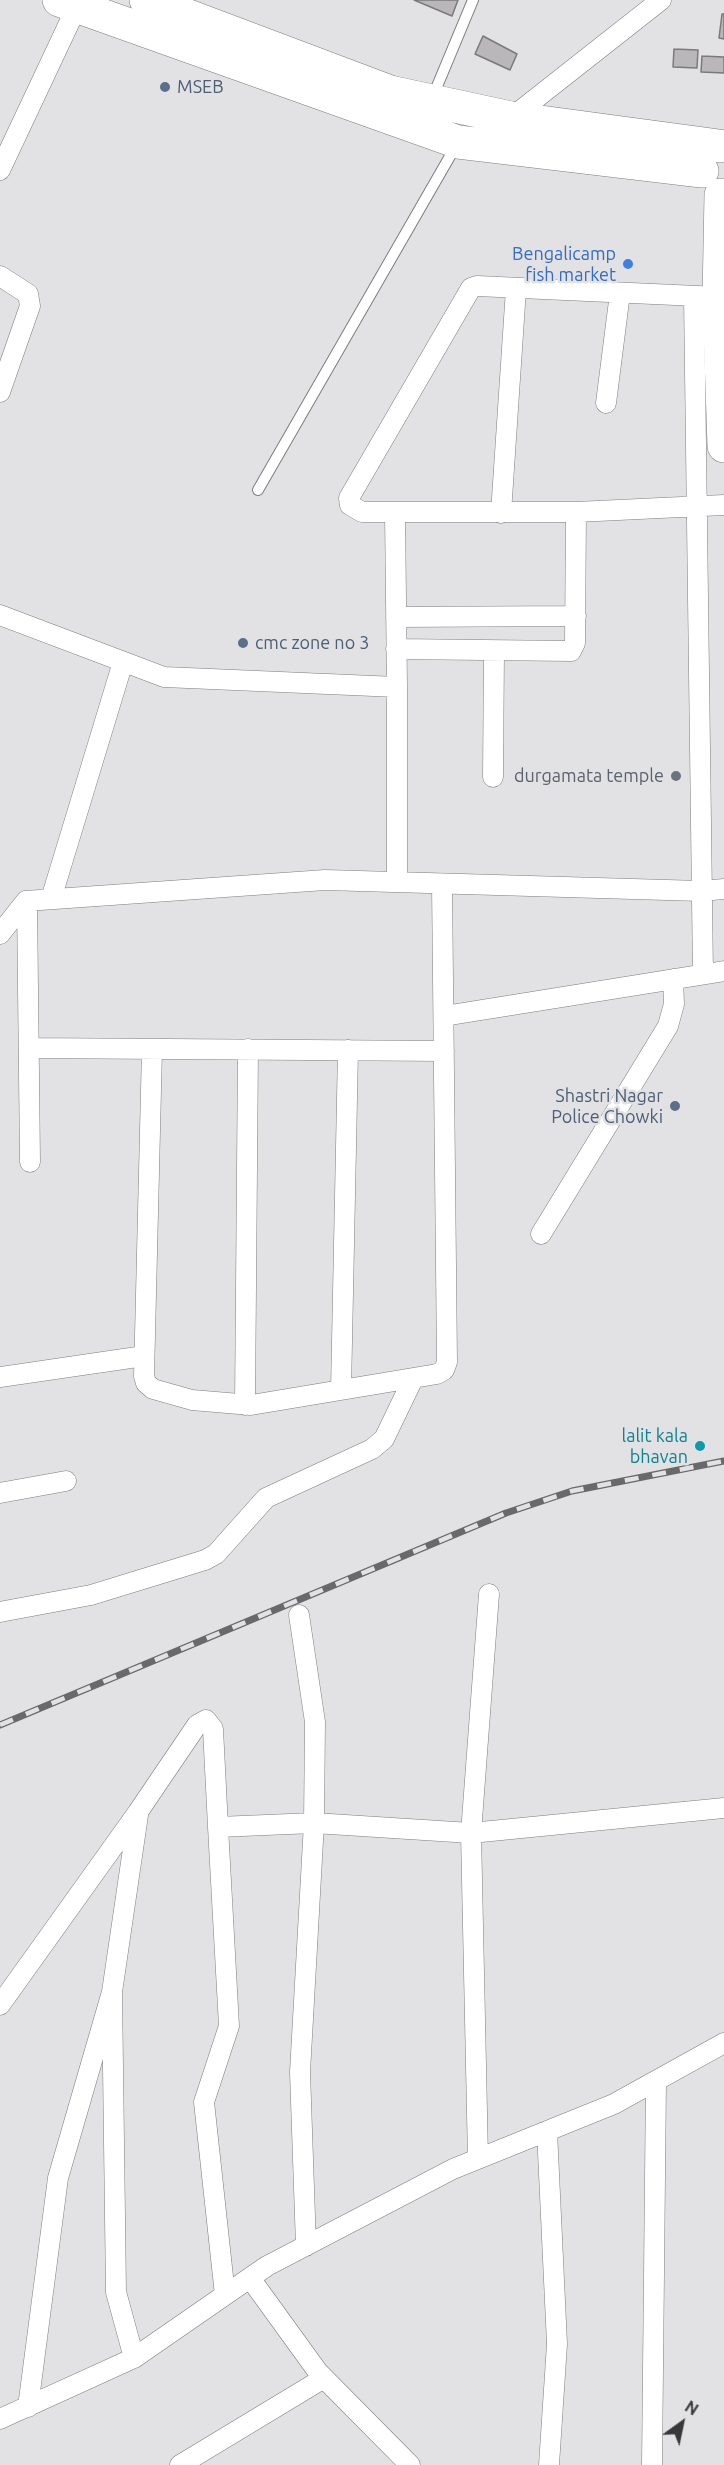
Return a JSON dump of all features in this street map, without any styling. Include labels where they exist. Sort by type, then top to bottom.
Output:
[{"type":"highway","points":[[146,0],[390,92],[511,118],[718,171]]},
{"type":"highway","points":[[72,2],[458,142],[718,171]]},
{"type":"highway","points":[[718,171],[706,297],[724,446]]},
{"type":"street","points":[[511,118],[661,0]]},
{"type":"street","points":[[0,170],[72,2]]},
{"type":"street","points":[[0,276],[28,294],[30,306],[0,392]]},
{"type":"street","points":[[703,974],[695,507],[706,297],[477,286],[465,295],[349,498],[350,505],[362,512],[576,512],[695,507],[724,505]]},
{"type":"street","points":[[501,513],[516,289]]},
{"type":"street","points":[[606,403],[620,293]]},
{"type":"street","points":[[395,512],[397,882]]},
{"type":"street","points":[[396,649],[571,651],[576,643],[576,512]]},
{"type":"street","points":[[0,615],[164,677],[397,687]]},
{"type":"street","points":[[396,617],[576,616]]},
{"type":"street","points":[[494,651],[494,777]]},
{"type":"street","points":[[51,899],[123,662]]},
{"type":"street","points":[[0,934],[27,901],[325,880],[701,891],[724,888]]},
{"type":"street","points":[[152,1048],[144,1356],[146,1383],[153,1389],[192,1400],[245,1405],[437,1374],[444,1370],[447,1362],[442,884]]},
{"type":"street","points":[[27,901],[30,1162]]},
{"type":"street","points":[[444,1016],[724,971]]},
{"type":"street","points":[[541,1234],[668,1026],[674,1004],[673,979]]},
{"type":"street","points":[[29,1048],[444,1051]]},
{"type":"street","points":[[245,1405],[248,1049]]},
{"type":"street","points":[[341,1390],[348,1050]]},
{"type":"street","points":[[0,1377],[144,1356]]},
{"type":"street","points":[[0,1612],[22,1610],[91,1595],[216,1554],[266,1498],[372,1449],[384,1439],[413,1378]]},
{"type":"street","points":[[0,1493],[66,1481]]},
{"type":"street","points":[[478,2159],[471,1833],[489,1594]]},
{"type":"street","points":[[299,1616],[315,1722],[314,1823],[300,2072],[306,2246]]},
{"type":"street","points":[[0,2005],[138,1812],[197,1725],[206,1720],[213,1729],[229,2026],[204,2102],[225,2295]]},
{"type":"street","points":[[218,1827],[314,1823],[471,1833],[724,1808]]},
{"type":"street","points":[[28,2407],[58,2178],[112,1992],[138,1812]]},
{"type":"street","points":[[112,1992],[116,2292],[134,2358]]},
{"type":"street","points":[[0,2419],[134,2358],[250,2278],[453,2169],[614,2104],[724,2043]]},
{"type":"street","points":[[652,2465],[656,2081]]},
{"type":"street","points":[[547,2131],[557,2344],[549,2465]]},
{"type":"street","points":[[250,2278],[324,2378],[410,2465]]},
{"type":"street","points":[[180,2465],[324,2378]]},
{"type":"lane","points":[[430,102],[473,0]]},
{"type":"lane","points":[[258,490],[458,142]]},
{"type":"building","points":[[414,0],[458,0],[452,16]]},
{"type":"building","points":[[722,14],[724,14],[724,39],[719,38]]},
{"type":"building","points":[[483,36],[517,54],[510,70],[475,54]]},
{"type":"building","points":[[674,49],[698,50],[697,68],[673,67]]},
{"type":"building","points":[[702,56],[724,57],[724,73],[701,72]]},
{"type":"railway","points":[[0,1725],[506,1513],[572,1491],[724,1461]]},
{"type":"place","name":"MSEB","points":[[165,87]]},
{"type":"place","name":"Bengalicamp fish market","points":[[628,264]]},
{"type":"place","name":"cmc zone no 3","points":[[243,643]]},
{"type":"place","name":"durgamata temple","points":[[676,776]]},
{"type":"place","name":"Shastri Nagar Police Chowki","points":[[675,1106]]},
{"type":"place","name":"lalit kala bhavan","points":[[700,1446]]}]
